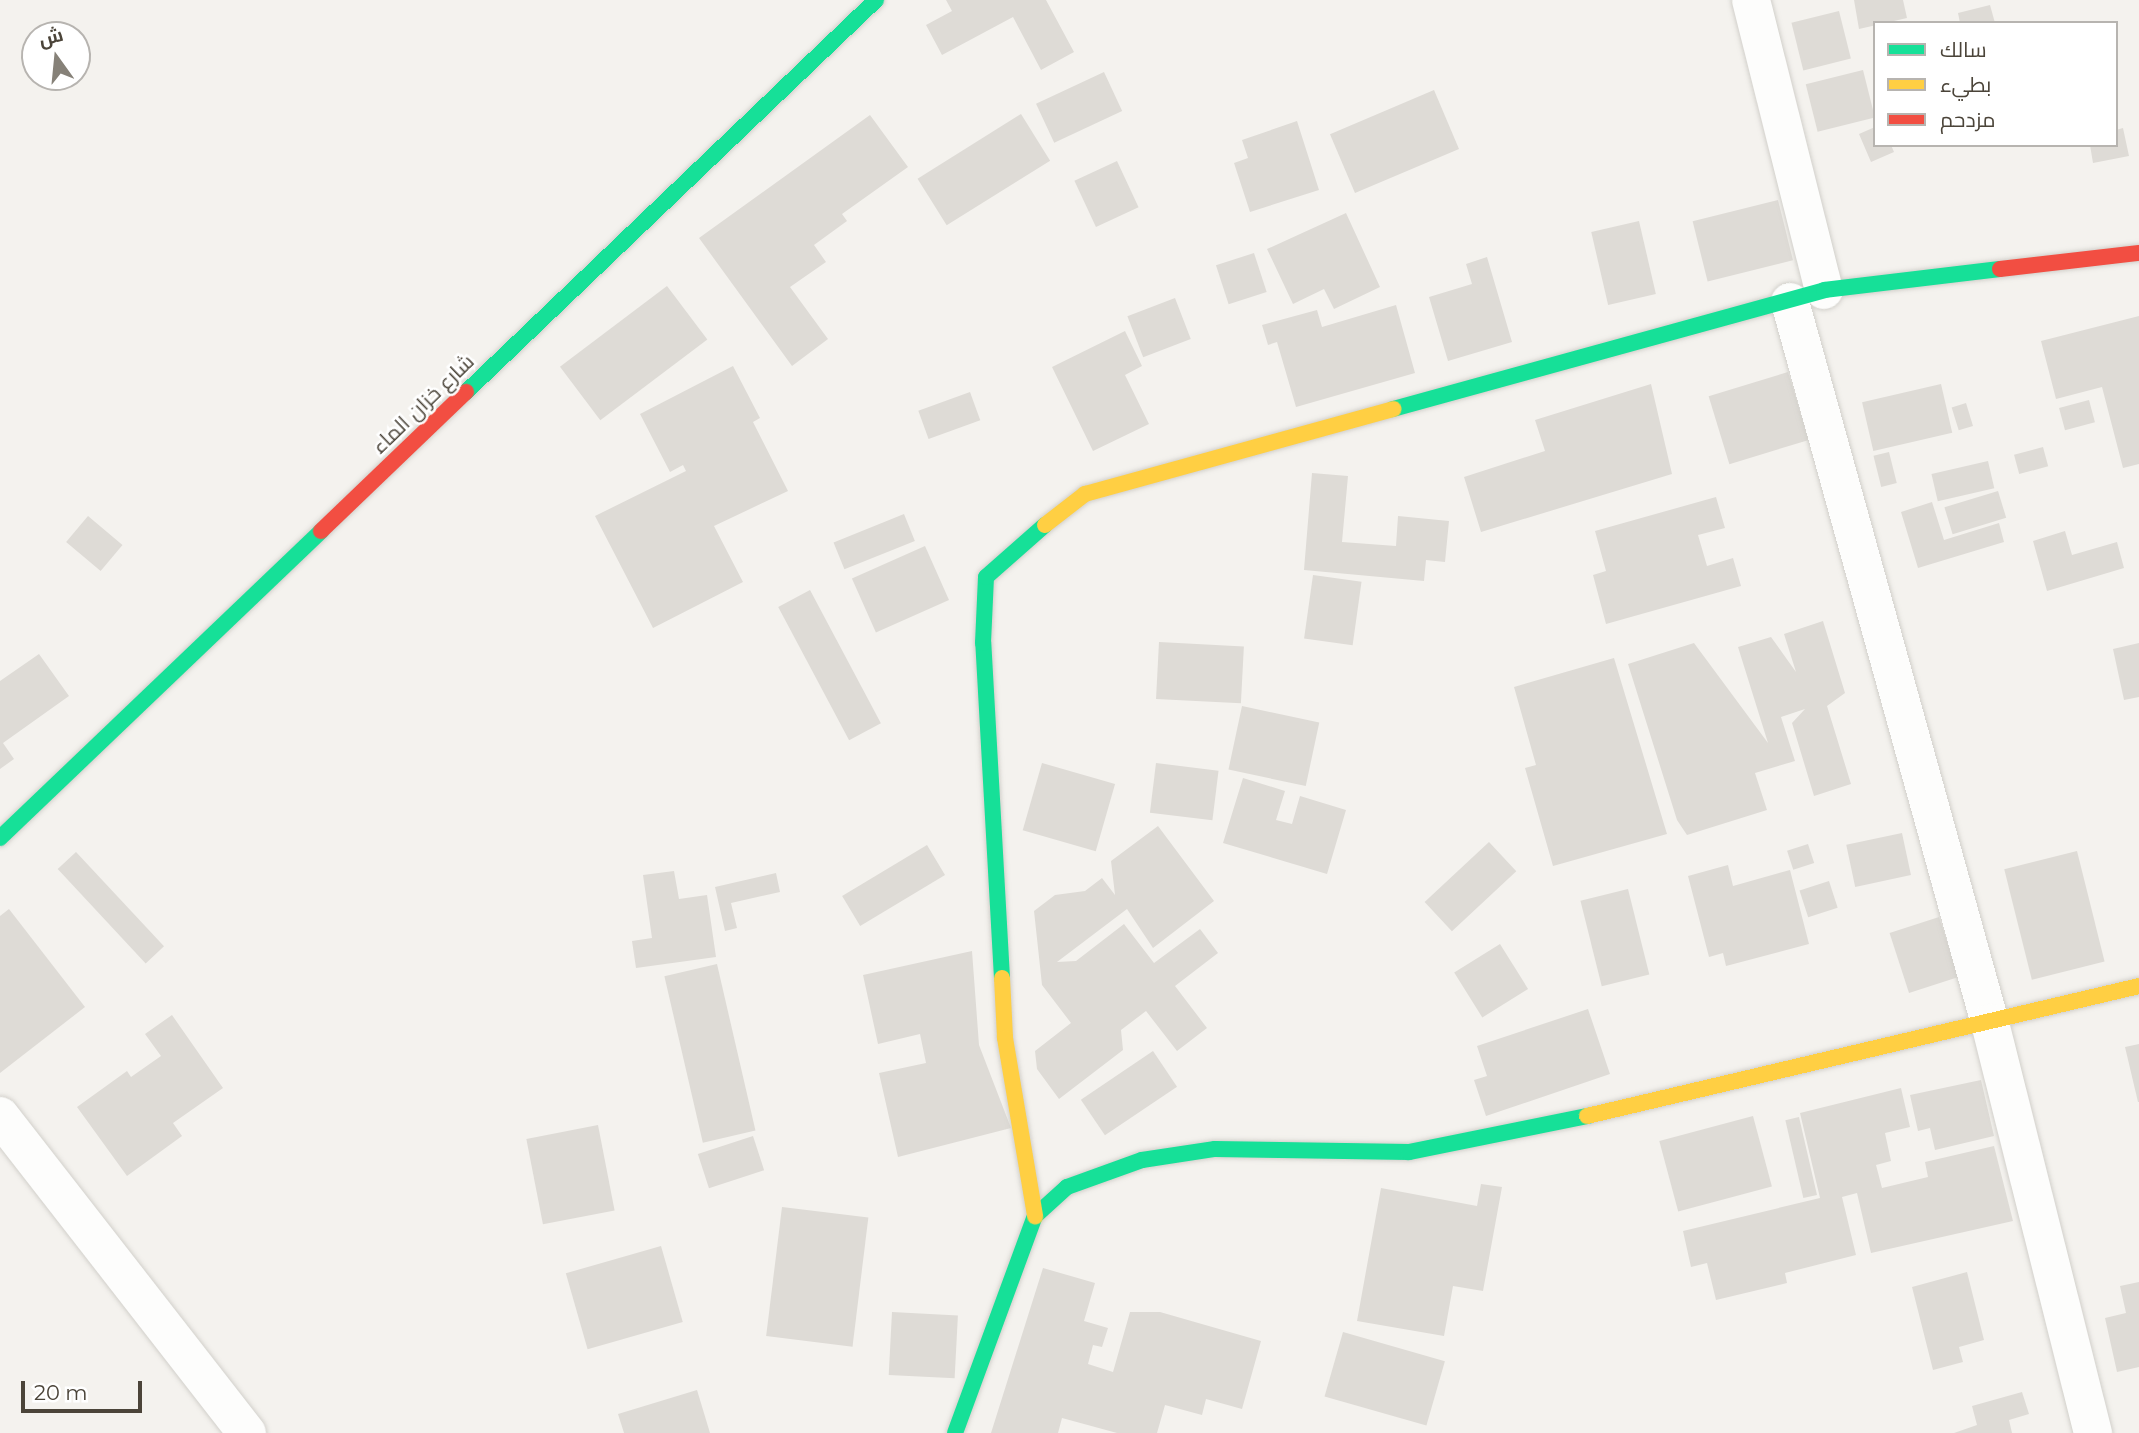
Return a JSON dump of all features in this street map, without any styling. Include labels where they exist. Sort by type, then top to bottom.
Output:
[{"type":"street","name":"شارع خزان الماء","points":[[0,838],[876,0]]},
{"type":"street","points":[[1751,0],[1807,296],[2093,1433]]},
{"type":"street","points":[[1035,1216],[1004,1038],[983,643],[986,577],[1085,494],[1807,296],[2139,253]]},
{"type":"street","points":[[955,1433],[1035,1216],[1067,1187],[1142,1160],[1215,1149],[1354,1153],[1465,1143],[1990,1023],[2139,986]]},
{"type":"street","points":[[0,1116],[247,1433]]},
{"type":"building","points":[[946,0],[1046,0],[1074,52],[1041,70],[1013,17],[942,55],[926,25],[952,11]]},
{"type":"building","points":[[1854,0],[1903,0],[1907,18],[1873,21],[1873,26],[1859,29]]},
{"type":"building","points":[[1990,5],[1994,21],[1960,21],[1958,13]]},
{"type":"building","points":[[1839,11],[1851,59],[1803,70],[1791,23]]},
{"type":"building","points":[[1863,70],[1873,118],[1818,132],[1806,84]]},
{"type":"building","points":[[1104,72],[1122,111],[1054,143],[1036,104]]},
{"type":"building","points":[[1434,90],[1459,149],[1355,193],[1330,134]]},
{"type":"building","points":[[1021,114],[1050,161],[947,225],[918,179]]},
{"type":"building","points":[[870,115],[908,167],[842,214],[847,221],[814,245],[826,262],[790,287],[828,339],[792,366],[699,238]]},
{"type":"building","points":[[1297,121],[1319,190],[1250,212],[1234,163],[1248,158],[1242,140]]},
{"type":"building","points":[[1873,128],[1873,147],[1892,147],[1894,152],[1871,162],[1859,134]]},
{"type":"building","points":[[2123,128],[2129,156],[2093,163],[2090,147],[2118,147],[2118,129]]},
{"type":"building","points":[[1117,161],[1139,207],[1096,227],[1074,181]]},
{"type":"building","points":[[1778,200],[1793,260],[1708,281],[1693,221]]},
{"type":"building","points":[[1346,213],[1380,287],[1334,309],[1324,289],[1293,304],[1267,249]]},
{"type":"building","points":[[1639,221],[1656,294],[1608,305],[1591,232]]},
{"type":"building","points":[[1254,253],[1267,292],[1229,304],[1216,265]]},
{"type":"building","points":[[1487,257],[1512,342],[1448,361],[1429,297],[1472,284],[1466,264]]},
{"type":"building","points":[[667,286],[707,340],[600,420],[560,367]]},
{"type":"building","points":[[1175,298],[1191,339],[1143,357],[1127,316]]},
{"type":"building","points":[[1396,305],[1415,373],[1296,407],[1277,342],[1268,345],[1262,325],[1317,310],[1322,327]]},
{"type":"building","points":[[2139,316],[2139,464],[2123,468],[2102,387],[2056,399],[2041,341]]},
{"type":"building","points":[[1125,331],[1142,366],[1125,375],[1149,424],[1093,451],[1052,367]]},
{"type":"building","points":[[733,366],[760,418],[753,422],[788,491],[714,526],[743,582],[653,628],[595,516],[686,471],[683,465],[670,472],[640,414]]},
{"type":"building","points":[[1788,372],[1809,440],[1729,464],[1709,396]]},
{"type":"building","points":[[1651,384],[1672,474],[1481,532],[1464,477],[1545,451],[1535,420]]},
{"type":"building","points":[[1941,384],[1952,433],[1873,451],[1862,402]]},
{"type":"building","points":[[970,392],[980,420],[929,439],[918,411]]},
{"type":"building","points":[[2089,400],[2095,422],[2065,430],[2059,408]]},
{"type":"building","points":[[1966,403],[1973,426],[1959,430],[1952,407]]},
{"type":"building","points":[[2043,447],[2048,466],[2019,474],[2014,455]]},
{"type":"building","points":[[1889,452],[1897,483],[1881,487],[1873,456]]},
{"type":"building","points":[[1988,461],[1994,488],[1938,501],[1931,474]]},
{"type":"building","points":[[1312,473],[1348,476],[1342,542],[1396,546],[1398,516],[1449,521],[1445,562],[1426,560],[1424,581],[1304,570]]},
{"type":"building","points":[[1998,491],[2006,518],[1953,534],[1944,507]]},
{"type":"building","points":[[1716,497],[1725,528],[1698,535],[1707,566],[1733,558],[1741,586],[1606,624],[1593,575],[1606,571],[1595,531]]},
{"type":"building","points":[[1932,502],[1944,540],[1999,523],[2004,542],[1918,568],[1901,512]]},
{"type":"building","points":[[904,514],[915,541],[844,569],[834,542]]},
{"type":"building","points":[[88,516],[122,545],[101,571],[66,542]]},
{"type":"building","points":[[2065,531],[2072,555],[2117,542],[2124,568],[2047,591],[2033,541]]},
{"type":"building","points":[[925,546],[949,600],[876,632],[852,579]]},
{"type":"building","points":[[1313,575],[1362,582],[1353,645],[1304,638]]},
{"type":"building","points":[[810,590],[881,723],[849,740],[778,607]]},
{"type":"building","points":[[1823,621],[1845,693],[1827,706],[1851,784],[1814,796],[1792,723],[1805,709],[1781,717],[1795,761],[1755,773],[1767,810],[1687,835],[1677,820],[1628,664],[1694,643],[1768,743],[1738,647],[1771,637],[1796,672],[1784,634]]},
{"type":"building","points":[[1159,642],[1244,646],[1241,703],[1156,699]]},
{"type":"building","points":[[2139,643],[2139,697],[2124,700],[2113,649]]},
{"type":"building","points":[[39,654],[69,696],[3,743],[14,759],[0,769],[0,681]]},
{"type":"building","points":[[1614,658],[1667,834],[1553,866],[1525,768],[1536,765],[1514,687]]},
{"type":"building","points":[[1242,706],[1319,722],[1306,786],[1228,770]]},
{"type":"building","points":[[1042,763],[1115,784],[1096,851],[1023,830]]},
{"type":"building","points":[[1156,763],[1219,771],[1212,820],[1150,813]]},
{"type":"building","points":[[1243,778],[1285,791],[1276,820],[1292,824],[1300,796],[1346,810],[1327,874],[1223,843]]},
{"type":"building","points":[[1158,826],[1214,901],[1153,948],[1127,909],[1057,962],[1076,961],[1124,924],[1154,963],[1200,929],[1218,953],[1175,986],[1207,1028],[1177,1051],[1146,1011],[1121,1030],[1123,1050],[1059,1099],[1037,1069],[1035,1051],[1071,1023],[1042,985],[1034,911],[1055,895],[1085,891],[1102,878],[1115,895],[1111,861]]},
{"type":"building","points":[[1902,833],[1911,875],[1855,887],[1846,845]]},
{"type":"building","points":[[1489,842],[1516,871],[1452,931],[1425,902]]},
{"type":"building","points":[[1808,844],[1814,863],[1793,870],[1787,851]]},
{"type":"building","points":[[927,845],[945,875],[860,926],[842,896]]},
{"type":"building","points":[[2077,851],[2105,962],[2032,980],[2004,869]]},
{"type":"building","points":[[76,852],[164,946],[146,963],[58,869]]},
{"type":"building","points":[[1728,865],[1733,886],[1790,870],[1809,944],[1726,966],[1723,953],[1709,957],[1688,876]]},
{"type":"building","points":[[674,871],[679,899],[707,895],[716,957],[636,968],[632,941],[652,938],[643,875]]},
{"type":"building","points":[[776,873],[780,892],[731,903],[737,928],[725,931],[715,887]]},
{"type":"building","points":[[1829,881],[1838,908],[1808,917],[1800,891]]},
{"type":"building","points":[[1628,889],[1649,974],[1602,986],[1580,901]]},
{"type":"building","points":[[9,909],[85,1007],[0,1073],[0,916]]},
{"type":"building","points":[[1939,917],[1958,977],[1909,993],[1890,933]]},
{"type":"building","points":[[1500,944],[1528,989],[1482,1018],[1454,973]]},
{"type":"building","points":[[972,951],[979,1045],[1011,1128],[898,1157],[879,1073],[926,1063],[920,1034],[878,1044],[863,975]]},
{"type":"building","points":[[717,964],[755,1131],[703,1143],[664,976]]},
{"type":"building","points":[[1588,1009],[1610,1074],[1486,1116],[1474,1080],[1487,1076],[1477,1046]]},
{"type":"building","points":[[172,1015],[223,1088],[173,1123],[182,1136],[127,1176],[77,1107],[127,1071],[131,1077],[161,1056],[145,1034]]},
{"type":"building","points":[[2139,1044],[2139,1102],[2138,1102],[2125,1047]]},
{"type":"building","points":[[1153,1051],[1177,1087],[1105,1135],[1081,1100]]},
{"type":"building","points":[[1981,1080],[1994,1136],[1935,1150],[1930,1128],[1918,1131],[1910,1095]]},
{"type":"building","points":[[1901,1088],[1910,1127],[1885,1133],[1891,1161],[1876,1165],[1882,1188],[1928,1177],[1925,1162],[1994,1146],[2013,1221],[1871,1253],[1857,1193],[1842,1197],[1856,1255],[1785,1273],[1787,1283],[1716,1300],[1707,1263],[1691,1267],[1683,1231],[1820,1198],[1800,1113]]},
{"type":"building","points":[[1753,1116],[1772,1187],[1678,1212],[1659,1141]]},
{"type":"building","points":[[1799,1117],[1817,1195],[1803,1198],[1785,1120]]},
{"type":"building","points":[[598,1125],[615,1210],[543,1224],[526,1139]]},
{"type":"building","points":[[753,1136],[764,1170],[709,1188],[698,1154]]},
{"type":"building","points":[[1481,1184],[1502,1187],[1483,1291],[1453,1286],[1444,1336],[1357,1321],[1381,1188],[1477,1206]]},
{"type":"building","points":[[782,1207],[868,1218],[853,1347],[766,1336]]},
{"type":"building","points":[[661,1246],[683,1322],[588,1349],[566,1273]]},
{"type":"building","points":[[1043,1268],[1095,1283],[1084,1321],[1108,1328],[1102,1347],[1093,1345],[1088,1364],[1113,1372],[1130,1312],[1160,1312],[1261,1341],[1242,1409],[1206,1399],[1202,1415],[1165,1405],[1157,1433],[1117,1433],[1062,1418],[1058,1433],[991,1433]]},
{"type":"building","points":[[1967,1272],[1984,1340],[1959,1347],[1963,1362],[1933,1370],[1912,1287]]},
{"type":"building","points":[[2139,1282],[2139,1367],[2117,1372],[2105,1318],[2126,1313],[2120,1286]]},
{"type":"building","points":[[892,1312],[958,1315],[955,1378],[889,1375]]},
{"type":"building","points":[[1343,1332],[1445,1361],[1426,1426],[1325,1396]]},
{"type":"building","points":[[697,1390],[710,1433],[624,1433],[618,1414]]},
{"type":"building","points":[[2022,1392],[2029,1414],[2009,1420],[2012,1433],[1954,1433],[1977,1425],[1972,1406]]},
{"type":"traffic: fast","points":[[466,392],[876,0]]},
{"type":"traffic: fast","points":[[1393,409],[1824,290],[2000,269]]},
{"type":"traffic: fast","points":[[1002,978],[983,643],[986,577],[1045,525]]},
{"type":"traffic: fast","points":[[0,838],[321,531]]},
{"type":"traffic: fast","points":[[955,1433],[1035,1216],[1067,1187],[1142,1160],[1215,1149],[1409,1152],[1587,1116]]},
{"type":"traffic: slow","points":[[1045,525],[1085,494],[1393,409]]},
{"type":"traffic: slow","points":[[1002,978],[1005,1038],[1035,1216]]},
{"type":"traffic: slow","points":[[1587,1116],[2139,986]]},
{"type":"traffic: jam","points":[[2000,269],[2139,253]]},
{"type":"traffic: jam","points":[[321,531],[466,392]]}]
